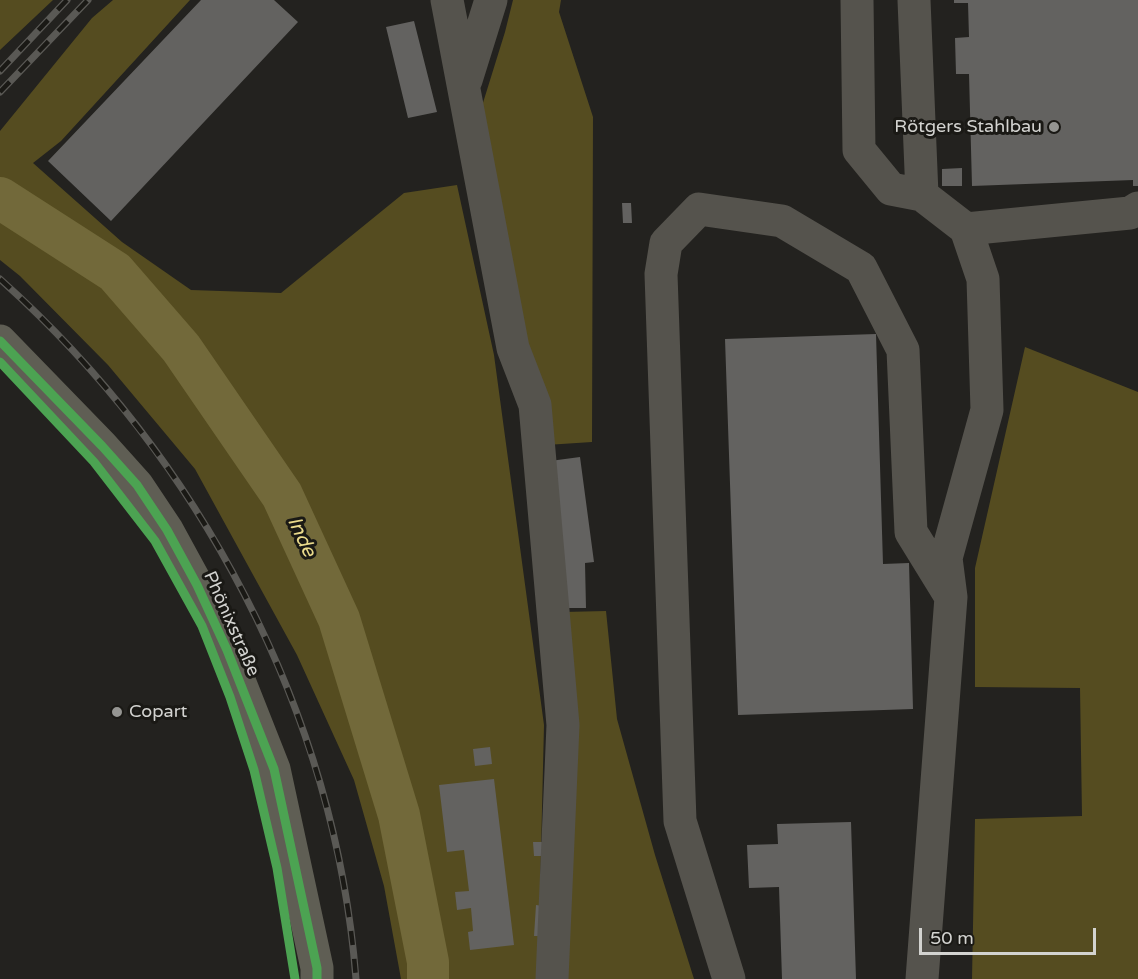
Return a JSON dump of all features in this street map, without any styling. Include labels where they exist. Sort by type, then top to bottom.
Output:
[{"type":"main road","name":"Phönixstraße","points":[[0,341],[137,485],[167,530],[197,585],[227,650],[274,769],[317,968],[317,979]]},
{"type":"lane","points":[[447,0],[465,85],[513,348],[535,405],[563,724],[552,979]]},
{"type":"lane","points":[[465,85],[491,0]]},
{"type":"lane","points":[[857,0],[859,150],[891,189],[922,195],[966,229],[984,279],[987,410],[946,558],[951,597],[922,979]]},
{"type":"lane","points":[[914,0],[922,195]]},
{"type":"lane","points":[[966,229],[1130,213],[1138,208]]},
{"type":"lane","points":[[729,979],[680,821],[662,274],[666,243],[699,209],[782,221],[861,268],[903,350],[911,532],[951,597]]},
{"type":"shaded area","points":[[0,0],[53,0],[0,50]]},
{"type":"shaded area","points":[[113,0],[190,0],[61,141],[33,163],[122,242],[191,290],[281,293],[404,193],[457,185],[494,355],[544,725],[538,979],[401,979],[384,886],[354,780],[297,655],[195,469],[108,365],[20,276],[0,260],[0,131],[92,18]]},
{"type":"shaded area","points":[[513,0],[561,0],[559,12],[593,117],[592,442],[546,445],[520,345],[482,106]]},
{"type":"shaded area","points":[[1025,347],[1138,392],[1138,979],[972,979],[975,819],[1082,816],[1080,688],[975,687],[975,568]]},
{"type":"shaded area","points":[[606,611],[617,719],[655,855],[694,979],[566,979],[563,612]]},
{"type":"building","points":[[201,0],[274,0],[298,22],[111,221],[48,161]]},
{"type":"building","name":"Rötgers Stahlbau","points":[[954,0],[1138,0],[1138,186],[1133,186],[1133,180],[972,186],[969,74],[956,74],[955,38],[969,37],[968,3],[954,3]]},
{"type":"building","points":[[414,21],[437,112],[408,118],[386,27]]},
{"type":"building","points":[[962,168],[962,186],[942,186],[942,169]]},
{"type":"building","points":[[622,203],[631,203],[632,223],[623,223]]},
{"type":"building","points":[[876,334],[883,564],[909,563],[913,709],[738,715],[725,339]]},
{"type":"building","points":[[580,457],[594,562],[585,563],[586,608],[564,608],[550,461]]},
{"type":"building","points":[[490,747],[492,764],[475,766],[473,749]]},
{"type":"building","points":[[494,779],[514,945],[470,950],[468,932],[473,931],[471,908],[457,910],[455,892],[469,891],[464,850],[447,852],[439,785]]},
{"type":"building","points":[[851,822],[856,979],[782,979],[779,887],[749,888],[747,845],[778,844],[777,824]]},
{"type":"building","points":[[533,842],[544,842],[545,856],[534,856]]},
{"type":"building","points":[[536,905],[543,906],[541,936],[534,936]]},
{"type":"waterway","name":"Inde","points":[[0,198],[115,272],[181,348],[282,495],[339,619],[399,815],[428,962],[428,979]]},
{"type":"railway","points":[[0,71],[67,0]]},
{"type":"railway","points":[[0,92],[88,0]]},
{"type":"railway","points":[[0,279],[72,349],[137,426],[195,508],[245,595],[287,687],[320,782],[343,879],[356,979]]},
{"type":"cycle path","points":[[0,341],[137,485],[167,530],[197,585],[227,650],[274,769],[317,968],[317,979]]},
{"type":"cycle path","points":[[0,362],[94,462],[155,541],[202,626],[230,697],[254,770],[277,868],[295,979]]},
{"type":"place","name":"Rötgers Stahlbau","points":[[1054,127]]},
{"type":"place","name":"Copart","points":[[117,712]]}]
